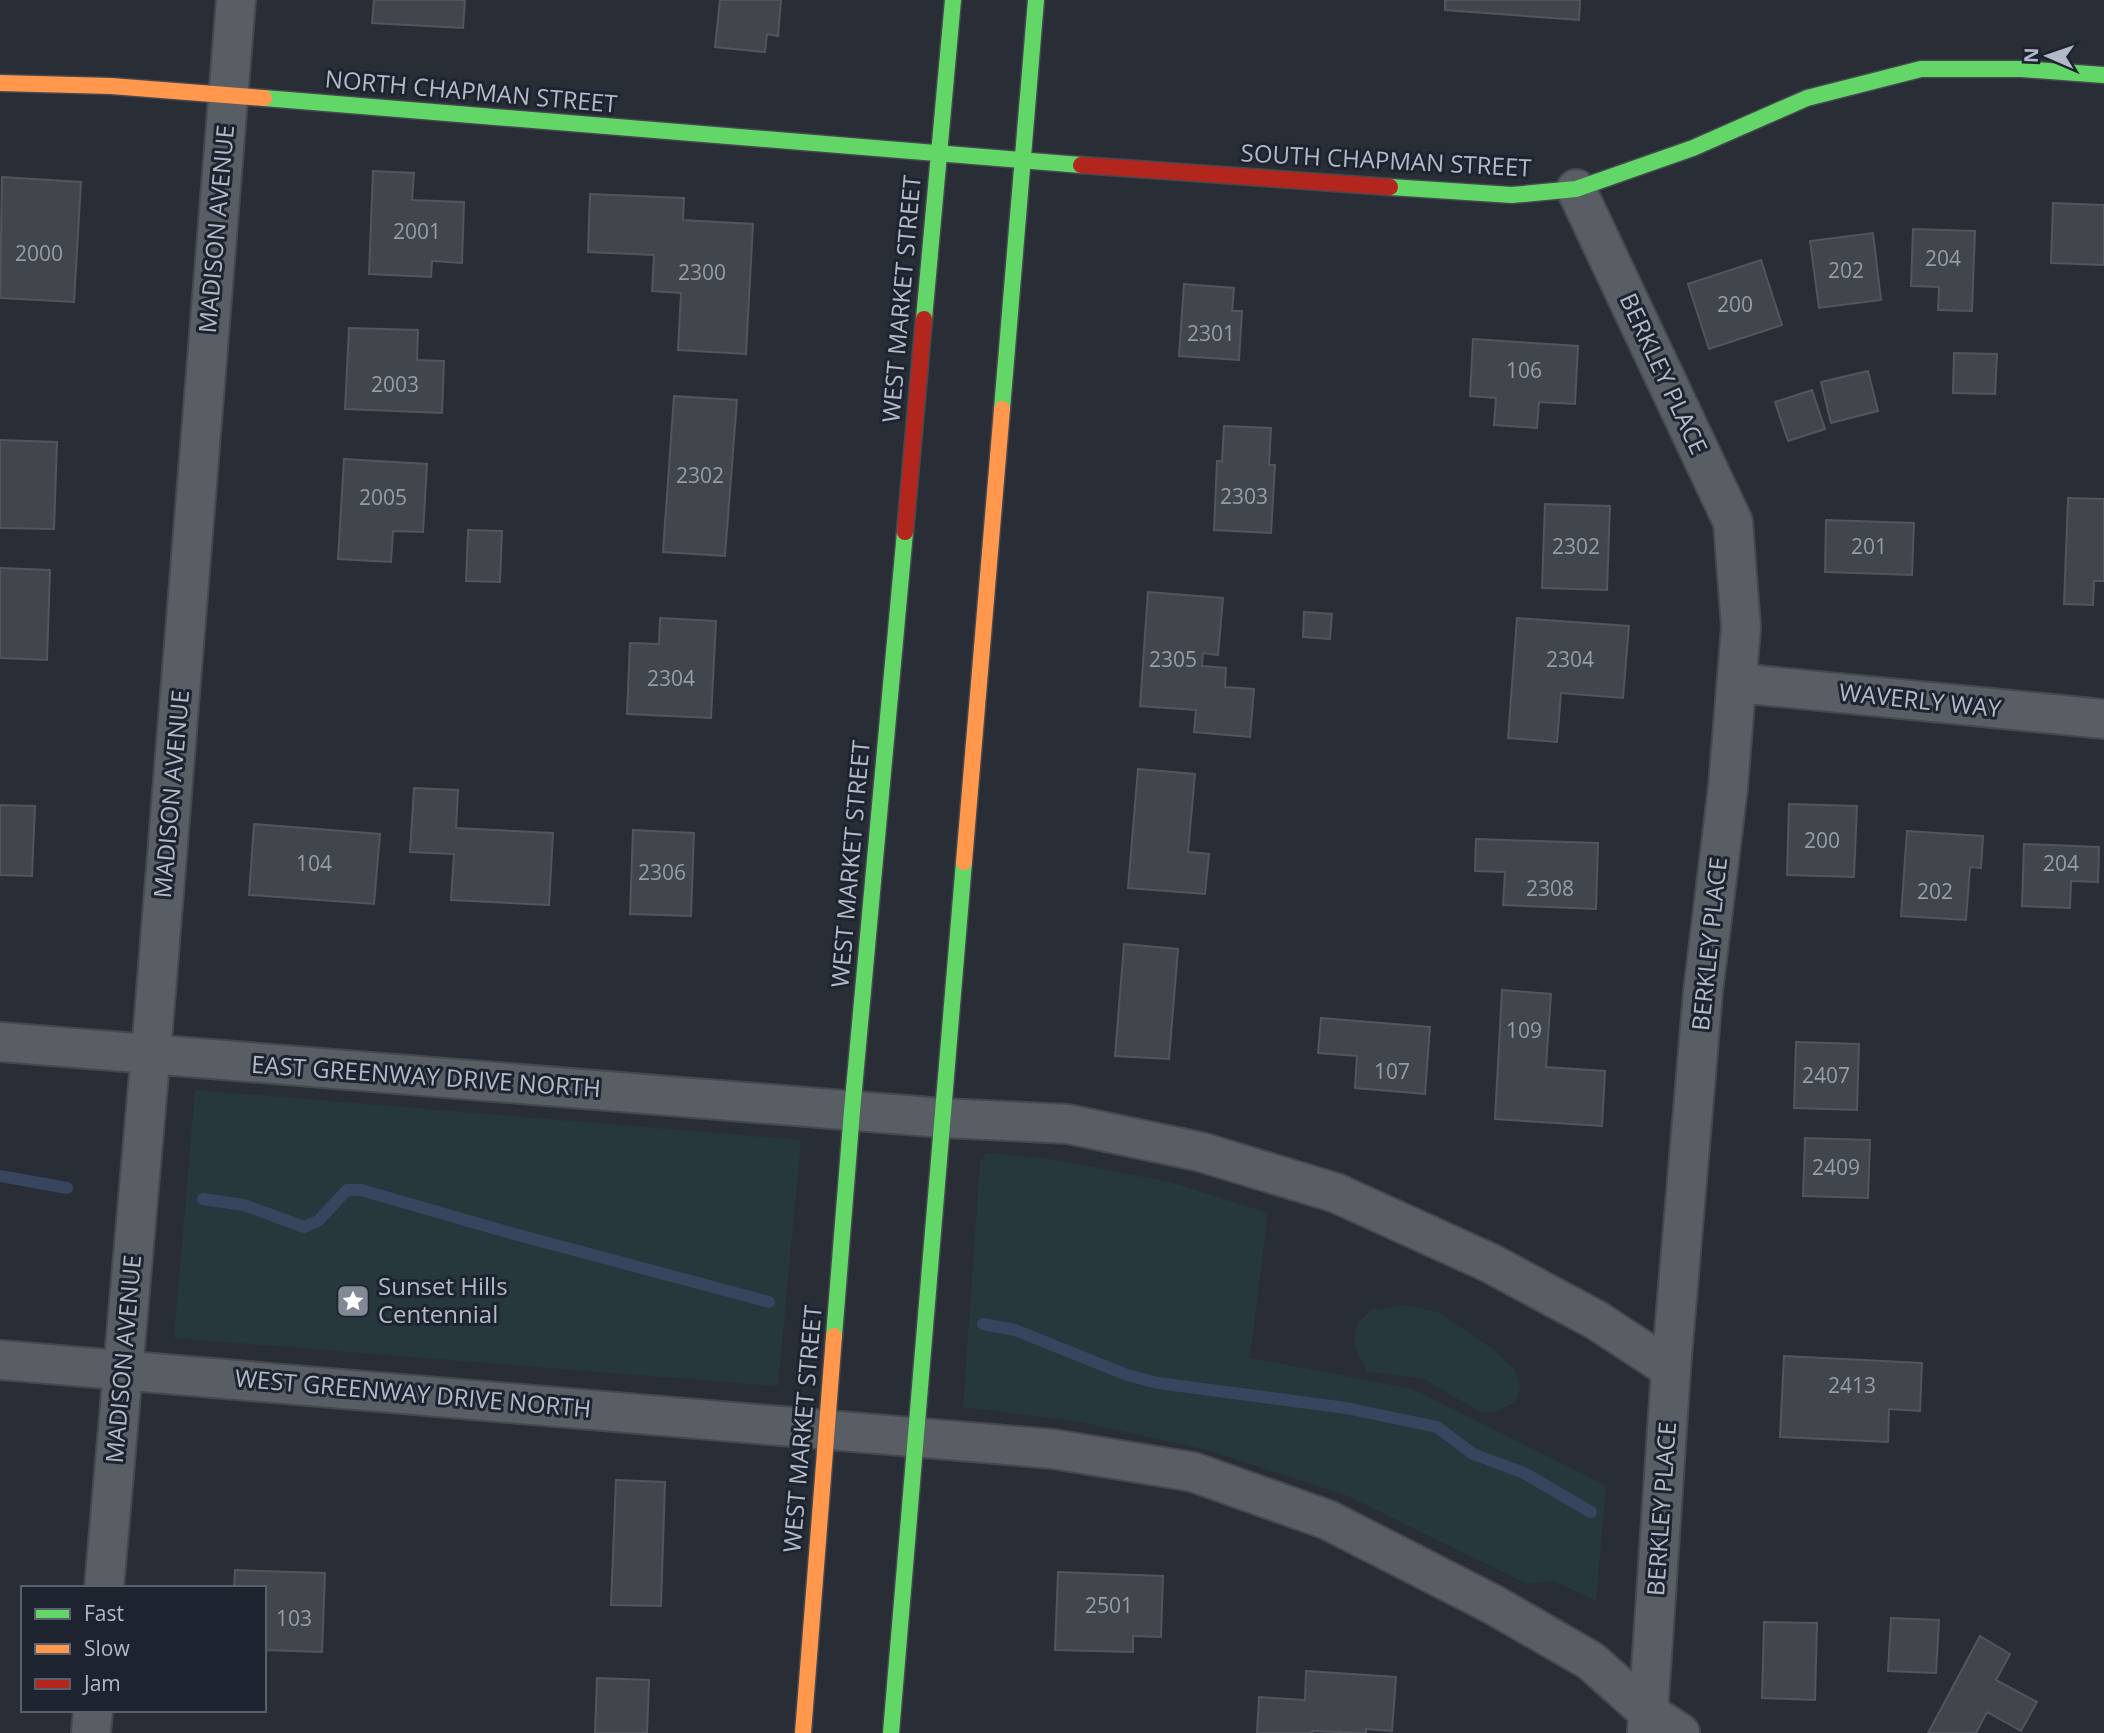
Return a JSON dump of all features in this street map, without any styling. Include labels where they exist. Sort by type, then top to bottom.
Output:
[{"type":"main road","name":"WEST MARKET STREET","points":[[803,1733],[852,1111],[953,0]]},
{"type":"main road","points":[[891,1733],[1036,0]]},
{"type":"main road","name":"SOUTH CHAPMAN STREET","points":[[938,154],[1512,195],[1576,189],[1693,148],[1807,99],[1921,69],[2021,69],[2104,75]]},
{"type":"main road","name":"NORTH CHAPMAN STREET","points":[[0,83],[111,86],[938,154]]},
{"type":"street","name":"MADISON AVENUE","points":[[104,1586],[236,0]]},
{"type":"street","name":"BERKLEY PLACE","points":[[1576,189],[1732,522],[1741,627],[1728,787],[1703,992],[1671,1369],[1659,1726]]},
{"type":"street","name":"WAVERLY WAY","points":[[1737,683],[2104,719]]},
{"type":"street","name":"EAST GREENWAY DRIVE NORTH","points":[[0,1042],[943,1118],[1068,1124],[1201,1152],[1336,1193],[1490,1263],[1596,1320],[1671,1369]]},
{"type":"street","name":"WEST GREENWAY DRIVE NORTH","points":[[0,1360],[1052,1449],[1193,1472],[1328,1520],[1482,1598],[1591,1661],[1659,1726]]},
{"type":"street","points":[[91,1733],[93,1712]]},
{"type":"shaded area","points":[[195,1090],[801,1140],[778,1386],[174,1338]]},
{"type":"shaded area","points":[[986,1153],[1049,1159],[1170,1182],[1268,1213],[1250,1358],[1412,1389],[1606,1486],[1596,1601],[1554,1581],[1527,1584],[1348,1496],[1208,1450],[1081,1422],[963,1407],[980,1163]]},
{"type":"shaded area","points":[[1405,1305],[1438,1312],[1494,1350],[1515,1370],[1520,1387],[1515,1402],[1495,1412],[1480,1412],[1424,1379],[1367,1371],[1354,1345],[1356,1325],[1371,1310]]},
{"type":"building","points":[[374,0],[465,0],[463,28],[372,23]]},
{"type":"building","points":[[720,0],[781,0],[778,36],[767,34],[765,52],[715,47]]},
{"type":"building","points":[[1445,0],[1580,0],[1579,20],[1445,10]]},
{"type":"building","points":[[373,171],[414,173],[412,200],[464,202],[462,263],[432,261],[431,277],[369,274]]},
{"type":"building","points":[[2,177],[81,182],[74,302],[0,298]]},
{"type":"building","points":[[590,194],[684,198],[683,220],[753,224],[746,354],[678,350],[681,293],[652,291],[654,255],[588,252]]},
{"type":"building","points":[[2053,203],[2104,205],[2104,265],[2051,263]]},
{"type":"building","points":[[1913,229],[1975,231],[1972,311],[1938,310],[1939,287],[1911,286]]},
{"type":"building","points":[[1873,233],[1881,300],[1819,308],[1810,241]]},
{"type":"building","points":[[1761,260],[1782,325],[1709,349],[1688,284]]},
{"type":"building","points":[[1184,284],[1234,288],[1232,311],[1242,311],[1239,360],[1179,356]]},
{"type":"building","points":[[349,328],[418,330],[417,360],[444,361],[442,413],[345,409]]},
{"type":"building","points":[[1473,339],[1578,346],[1575,404],[1539,402],[1537,428],[1494,425],[1496,398],[1470,396]]},
{"type":"building","points":[[1954,353],[1997,354],[1995,394],[1953,393]]},
{"type":"building","points":[[1868,371],[1878,411],[1831,423],[1821,382]]},
{"type":"building","points":[[1812,390],[1825,429],[1788,441],[1775,402]]},
{"type":"building","points":[[674,396],[737,400],[725,556],[663,552]]},
{"type":"building","points":[[1224,426],[1271,428],[1269,465],[1275,465],[1271,533],[1214,530],[1217,461],[1222,461]]},
{"type":"building","points":[[0,440],[57,442],[54,529],[0,528]]},
{"type":"building","points":[[344,459],[427,464],[423,532],[393,531],[391,562],[338,559]]},
{"type":"building","points":[[2068,498],[2104,499],[2104,581],[2094,581],[2093,605],[2064,604]]},
{"type":"building","points":[[1545,504],[1610,506],[1607,590],[1542,588]]},
{"type":"building","points":[[1826,520],[1914,523],[1912,575],[1825,572]]},
{"type":"building","points":[[468,530],[502,531],[500,582],[466,581]]},
{"type":"building","points":[[0,568],[50,570],[47,660],[0,658]]},
{"type":"building","points":[[1148,592],[1223,598],[1218,655],[1203,653],[1202,666],[1226,668],[1225,687],[1254,689],[1250,737],[1194,732],[1196,710],[1140,706]]},
{"type":"building","points":[[1304,612],[1332,614],[1330,639],[1303,637]]},
{"type":"building","points":[[660,618],[716,621],[711,718],[627,714],[630,643],[659,644]]},
{"type":"building","points":[[1517,618],[1629,626],[1623,698],[1561,693],[1557,742],[1508,738]]},
{"type":"building","points":[[1138,769],[1195,774],[1188,852],[1209,854],[1205,894],[1128,888]]},
{"type":"building","points":[[414,788],[458,790],[456,828],[553,833],[549,905],[451,900],[454,854],[410,852]]},
{"type":"building","points":[[1789,804],[1857,806],[1854,877],[1787,875]]},
{"type":"building","points":[[0,805],[35,806],[32,876],[0,875]]},
{"type":"building","points":[[254,824],[380,834],[374,904],[249,895]]},
{"type":"building","points":[[633,830],[694,833],[691,916],[630,914]]},
{"type":"building","points":[[1907,831],[1983,836],[1981,868],[1970,867],[1966,920],[1901,916]]},
{"type":"building","points":[[1476,839],[1598,843],[1596,909],[1503,905],[1505,872],[1475,871]]},
{"type":"building","points":[[2024,844],[2099,847],[2098,882],[2071,881],[2070,908],[2022,906]]},
{"type":"building","points":[[1124,944],[1178,949],[1169,1059],[1115,1056]]},
{"type":"building","points":[[1502,990],[1551,994],[1546,1067],[1605,1071],[1602,1126],[1495,1119]]},
{"type":"building","points":[[1321,1018],[1430,1027],[1425,1094],[1355,1088],[1357,1056],[1318,1053]]},
{"type":"building","points":[[1796,1042],[1859,1044],[1857,1110],[1794,1108]]},
{"type":"building","points":[[1805,1138],[1870,1140],[1868,1198],[1803,1196]]},
{"type":"building","points":[[1784,1356],[1922,1363],[1920,1411],[1889,1409],[1888,1442],[1780,1437]]},
{"type":"building","points":[[616,1480],[665,1482],[661,1606],[611,1605]]},
{"type":"building","points":[[235,1570],[325,1573],[322,1652],[266,1650],[266,1586],[234,1586]]},
{"type":"building","points":[[1058,1572],[1163,1576],[1161,1637],[1133,1636],[1133,1652],[1055,1650]]},
{"type":"building","points":[[1891,1618],[1939,1620],[1936,1673],[1888,1671]]},
{"type":"building","points":[[1764,1622],[1817,1623],[1815,1700],[1762,1698]]},
{"type":"building","points":[[1980,1636],[2010,1654],[1996,1680],[2037,1702],[2021,1731],[1987,1712],[1976,1733],[1928,1733]]},
{"type":"building","points":[[1306,1671],[1396,1677],[1392,1731],[1366,1729],[1366,1733],[1257,1733],[1259,1697],[1305,1700]]},
{"type":"building","points":[[597,1678],[649,1680],[647,1733],[595,1733]]},
{"type":"waterway","points":[[0,1176],[67,1188]]},
{"type":"waterway","points":[[203,1199],[244,1205],[304,1227],[318,1221],[347,1190],[361,1190],[769,1302]]},
{"type":"waterway","points":[[983,1324],[1015,1330],[1127,1375],[1158,1383],[1346,1408],[1437,1427],[1473,1454],[1524,1473],[1591,1512]]},
{"type":"traffic: fast","points":[[924,319],[953,0]]},
{"type":"traffic: fast","points":[[1002,409],[1036,0]]},
{"type":"traffic: fast","points":[[1390,187],[1512,195],[1576,189],[1693,148],[1807,98],[1921,69],[2021,69],[2104,75]]},
{"type":"traffic: fast","points":[[264,98],[1081,165]]},
{"type":"traffic: fast","points":[[834,1336],[905,532]]},
{"type":"traffic: fast","points":[[891,1733],[964,862]]},
{"type":"traffic: slow","points":[[0,83],[111,86],[264,98]]},
{"type":"traffic: slow","points":[[964,862],[1002,409]]},
{"type":"traffic: slow","points":[[803,1733],[834,1336]]},
{"type":"traffic: jam","points":[[1081,165],[1390,187]]},
{"type":"traffic: jam","points":[[905,532],[924,319]]},
{"type":"place","name":"Sunset Hills Centennial","points":[[353,1301]]}]
